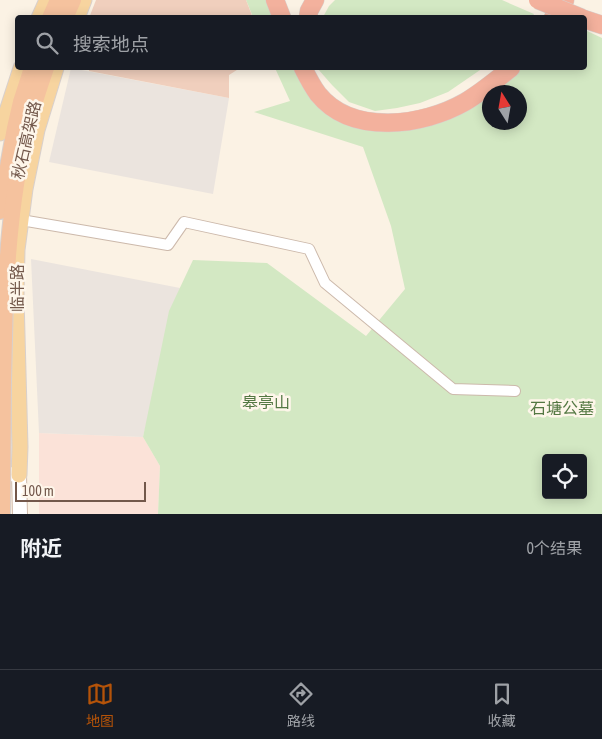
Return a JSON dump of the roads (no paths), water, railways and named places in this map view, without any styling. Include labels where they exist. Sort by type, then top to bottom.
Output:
[{"type":"highway","points":[[51,15],[58,0]]},
{"type":"highway","points":[[66,15],[73,0]]},
{"type":"highway","points":[[275,0],[281,15]]},
{"type":"highway","points":[[308,15],[315,0]]},
{"type":"highway","points":[[538,0],[576,15]]},
{"type":"highway","points":[[542,15],[553,0]]},
{"type":"highway","points":[[555,15],[566,0]]},
{"type":"highway","points":[[587,20],[602,26]]},
{"type":"highway","name":"秋石高架路","points":[[0,211],[20,102],[31,70]]},
{"type":"highway","name":"秋石高架路","points":[[2,514],[5,306],[10,224],[19,165],[33,105],[45,70]]},
{"type":"highway","points":[[304,70],[319,94],[333,107],[350,117],[372,122],[389,123],[442,113],[489,86],[509,70]]},
{"type":"highway","points":[[312,70],[325,88],[344,104],[362,112],[389,114],[416,111],[448,100],[493,70]]},
{"type":"highway","points":[[0,508],[2,514]]},
{"type":"main road","points":[[40,15],[47,0]]},
{"type":"main road","points":[[78,15],[84,0]]},
{"type":"main road","points":[[0,133],[20,70]]},
{"type":"main road","name":"临半路","points":[[20,514],[16,297],[17,250],[25,189],[37,130],[55,70]]},
{"type":"main road","points":[[0,444],[20,447]]},
{"type":"main road","points":[[0,474],[19,476]]},
{"type":"street","points":[[21,220],[168,245],[184,222],[309,249],[325,283],[453,389],[515,391]]},
{"type":"park label","name":"皋亭山","points":[[266,402]]},
{"type":"park label","name":"石塘公墓","points":[[562,408]]}]
